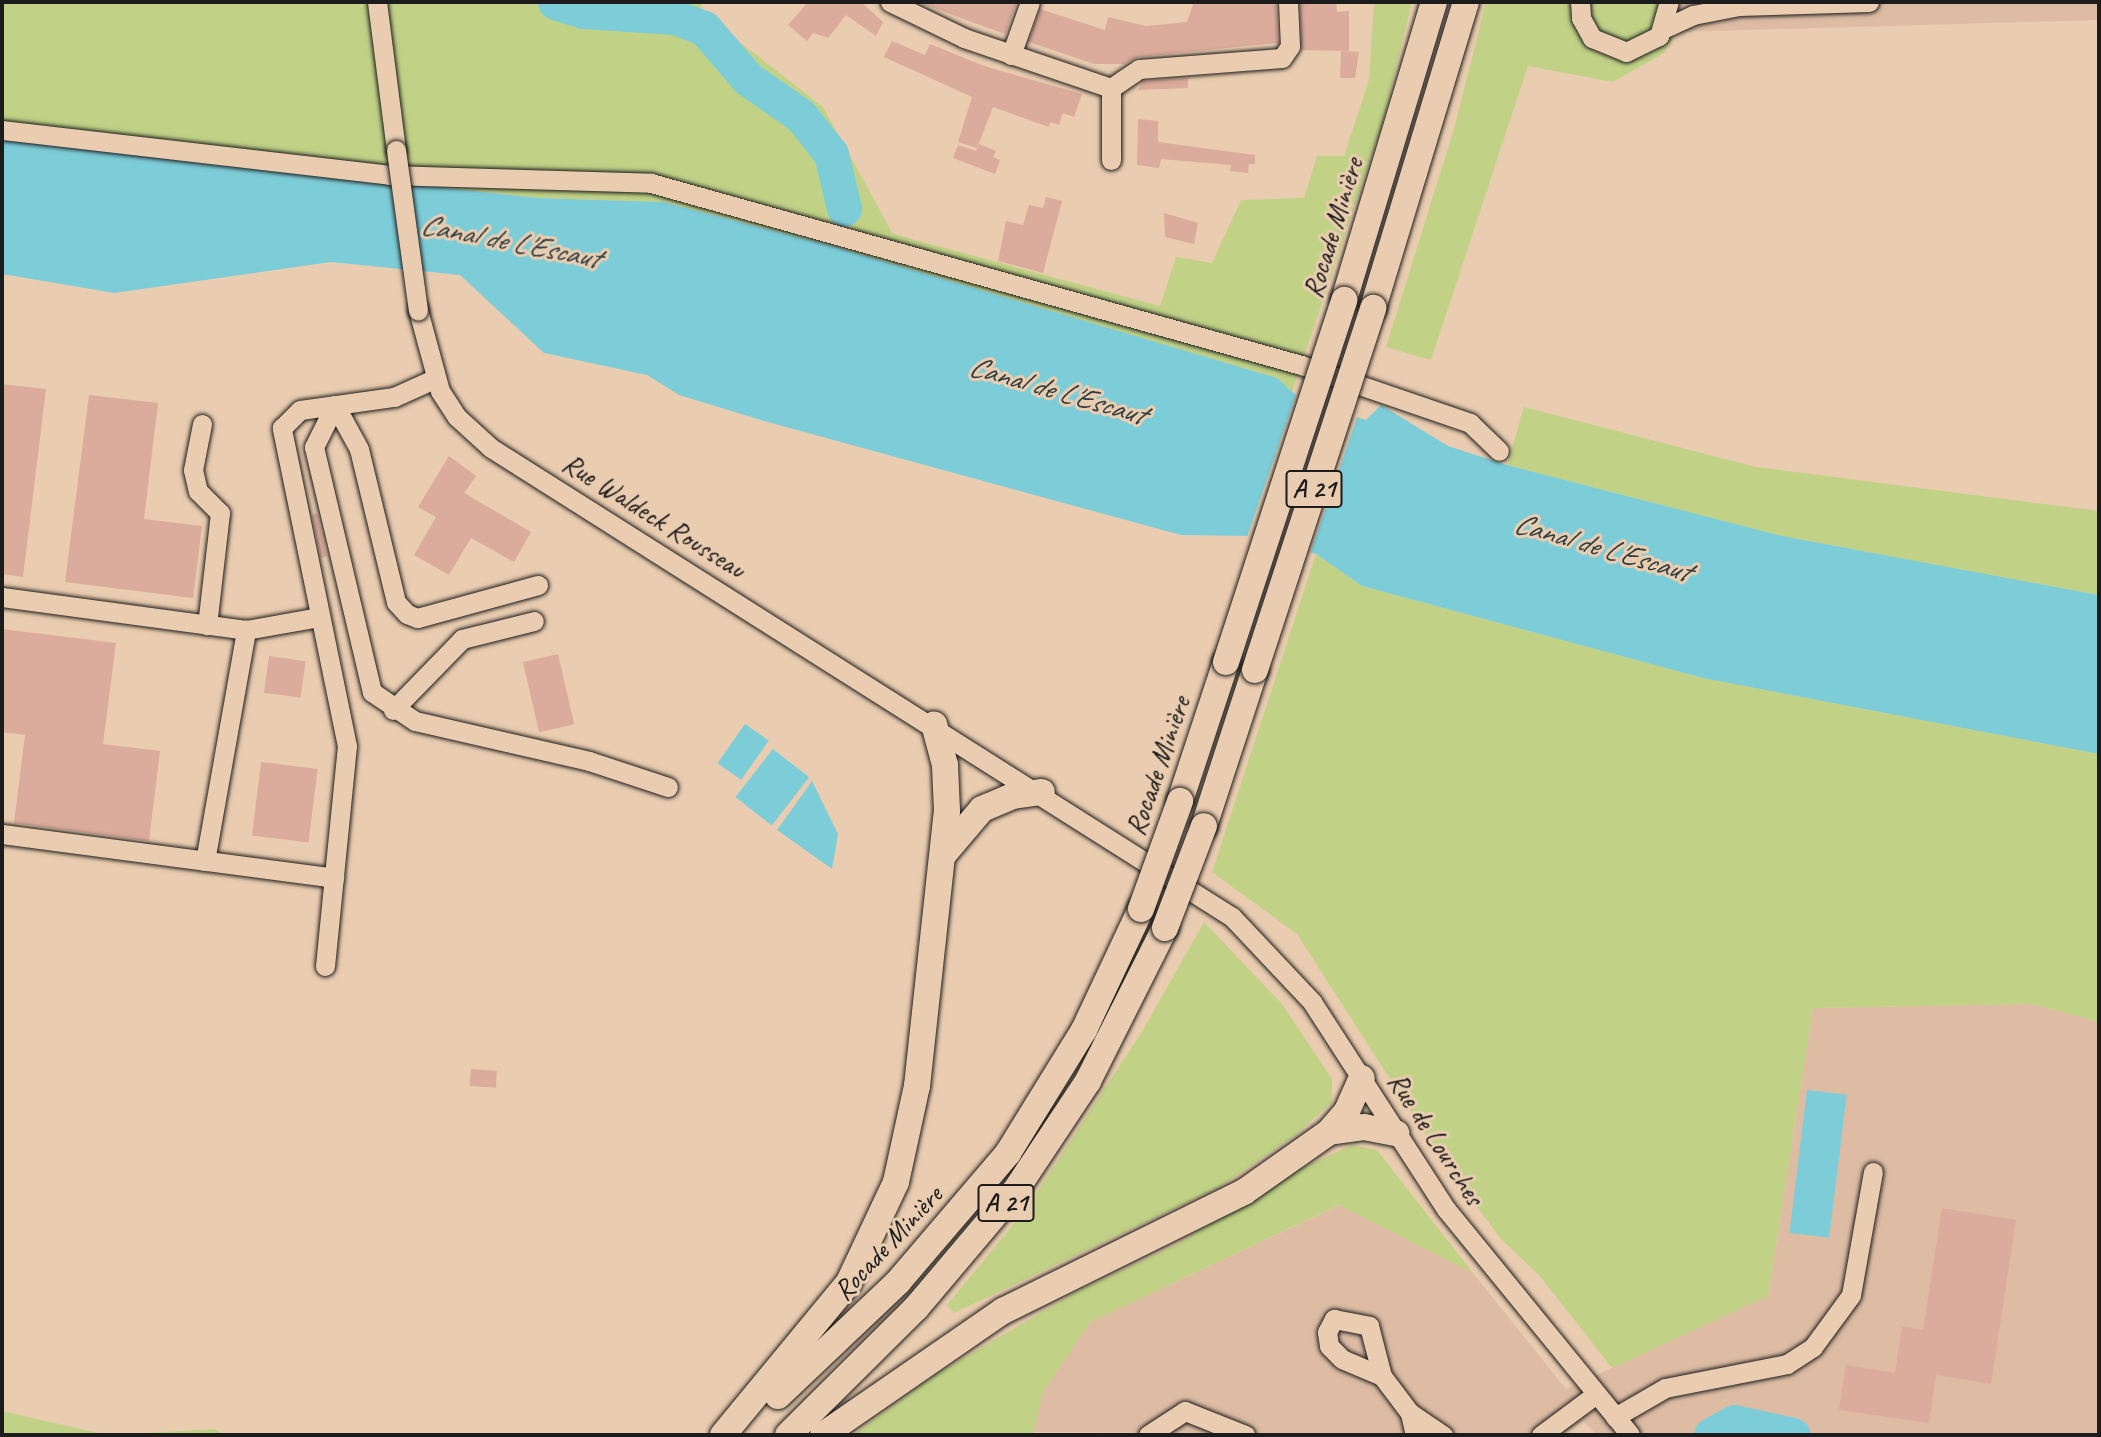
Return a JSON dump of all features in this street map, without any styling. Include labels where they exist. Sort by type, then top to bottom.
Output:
[{"type":"highway","name":"Rocade Minière","points":[[734,1435],[890,1290],[980,1188],[1062,1069],[1141,909],[1180,801],[1344,300],[1434,2]]},
{"type":"highway","name":"A 21","points":[[788,1435],[924,1300],[1015,1191],[1093,1072],[1166,928],[1204,826],[1373,308],[1466,2]]},
{"type":"highway","points":[[723,1435],[825,1317],[860,1266],[883,1216],[914,1105],[940,861],[946,780],[934,724]]},
{"type":"highway","points":[[940,861],[956,834],[982,809],[1013,796],[1042,792]]},
{"type":"highway","points":[[823,1435],[985,1322],[1217,1208],[1329,1132],[1347,1111],[1362,1078]]},
{"type":"highway","points":[[1329,1132],[1364,1126],[1396,1133]]},
{"type":"street","name":"Rue Waldeck Rousseau","points":[[377,2],[418,310],[434,379],[457,418],[491,448],[1186,883]]},
{"type":"street","points":[[890,2],[1011,55],[1111,88]]},
{"type":"street","points":[[1011,55],[1030,2]]},
{"type":"street","points":[[1111,88],[1139,69],[1286,56],[1290,46],[1288,2]]},
{"type":"street","points":[[1580,2],[1587,32],[1611,50],[1641,49],[1663,30],[1693,15],[1739,6],[1869,2]]},
{"type":"street","points":[[1663,30],[1669,2]]},
{"type":"street","points":[[1712,2],[1739,6]]},
{"type":"street","points":[[1111,88],[1111,160]]},
{"type":"street","points":[[2,130],[389,175],[619,179],[667,187],[1301,365],[1470,422],[1499,451]]},
{"type":"street","points":[[324,966],[347,747],[282,428],[300,410],[394,397],[434,379]]},
{"type":"street","points":[[335,405],[359,449],[396,602],[407,614],[417,618],[538,586]]},
{"type":"street","points":[[335,405],[314,447],[320,487],[372,692],[393,710],[415,721],[589,761],[668,788]]},
{"type":"street","points":[[202,424],[194,470],[198,491],[220,513],[207,625]]},
{"type":"street","points":[[2,597],[246,630],[320,617]]},
{"type":"street","points":[[393,710],[462,639],[534,621]]},
{"type":"street","points":[[205,861],[246,630]]},
{"type":"street","points":[[2,834],[334,878]]},
{"type":"street","name":"Rue de Lourches","points":[[1186,883],[1232,917],[1286,972],[1362,1078],[1446,1209],[1630,1435]]},
{"type":"street","points":[[1615,1417],[1665,1388],[1787,1364],[1813,1347],[1851,1295],[1873,1172]]},
{"type":"street","points":[[1382,1376],[1410,1413],[1443,1435]]},
{"type":"street","points":[[1541,1435],[1597,1394]]},
{"type":"street","points":[[1148,1435],[1185,1411],[1245,1435]]},
{"type":"street","points":[[1410,1413],[1415,1435]]},
{"type":"shaded area","points":[[1676,2],[2099,2],[2099,20],[1677,32]]},
{"type":"shaded area","points":[[2033,1004],[2099,1022],[2099,1435],[1597,1435],[1583,1421],[1561,1435],[1030,1432],[1043,1392],[1090,1322],[1340,1205],[1473,1273],[1566,1389],[1768,1296],[1813,1008]]},
{"type":"green space","points":[[2,2],[702,2],[701,12],[823,107],[893,234],[1160,306],[1176,257],[1212,263],[1241,200],[1304,198],[1317,156],[1344,156],[1369,80],[1374,2],[1412,2],[1383,122],[1292,392],[1277,378],[829,245],[663,202],[538,198],[2,139]]},
{"type":"green space","points":[[1486,2],[1676,2],[1677,32],[1664,53],[1613,82],[1528,66],[1431,360],[1386,347],[1454,129]]},
{"type":"green space","points":[[1524,407],[1756,467],[2099,511],[2099,595],[1782,536],[1507,465]]},
{"type":"green space","points":[[1316,554],[1362,586],[1703,678],[2099,754],[2099,1022],[2033,1004],[1813,1008],[1768,1296],[1612,1368],[1539,1275],[1501,1239],[1438,1154],[1297,934],[1212,872]]},
{"type":"green space","points":[[1204,922],[1282,1004],[1332,1079],[1332,1102],[1296,1135],[1218,1188],[954,1313],[947,1305],[1026,1209],[1143,1030]]},
{"type":"green space","points":[[1352,1145],[1377,1150],[1473,1273],[1339,1205],[1090,1322],[1043,1392],[1033,1435],[853,1435],[938,1373],[1076,1292],[1176,1245],[1295,1171]]},
{"type":"green space","points":[[2,1411],[107,1435],[2,1435]]},
{"type":"green space","points":[[215,1429],[224,1435],[107,1435]]},
{"type":"water","name":"Canal de L'Escaut","points":[[2,139],[538,198],[663,202],[829,245],[1277,378],[1299,398],[1366,420],[1381,405],[1448,446],[1507,465],[1782,536],[2099,595],[2099,754],[1703,678],[1362,586],[1316,554],[1251,536],[1181,535],[764,421],[679,395],[647,375],[544,353],[460,275],[331,262],[114,293],[2,274]]},
{"type":"water","points":[[745,724],[769,741],[741,780],[717,763]]},
{"type":"water","points":[[773,749],[809,777],[772,825],[735,797]]},
{"type":"water","points":[[812,781],[838,834],[832,869],[777,830]]},
{"type":"water","points":[[1807,1090],[1847,1095],[1829,1238],[1789,1233]]},
{"type":"pier","points":[[1297,392],[1358,413],[1308,560],[1247,539]]},
{"type":"building","points":[[808,2],[861,2],[883,22],[876,36],[846,15],[828,38],[813,33],[807,41],[788,25]]},
{"type":"building","points":[[917,2],[1017,2],[1005,34]]},
{"type":"building","points":[[1194,2],[1276,2],[1278,43],[1138,57],[1124,64],[1094,64],[1029,42],[1040,9],[1105,30],[1108,17],[1146,26],[1187,22]]},
{"type":"building","points":[[1300,2],[1336,2],[1337,12],[1349,11],[1349,51],[1301,50]]},
{"type":"building","points":[[892,41],[925,55],[930,44],[984,66],[1082,94],[1074,117],[1063,113],[1059,125],[1050,122],[1049,127],[993,107],[977,148],[958,142],[972,97],[884,57]]},
{"type":"building","points":[[1341,51],[1359,52],[1355,78],[1340,78]]},
{"type":"building","points":[[1188,78],[1188,88],[1138,90],[1143,81]]},
{"type":"building","points":[[1138,119],[1158,121],[1158,142],[1255,155],[1255,164],[1249,164],[1248,173],[1230,171],[1231,165],[1161,159],[1159,168],[1137,165]]},
{"type":"building","points":[[979,144],[996,151],[993,157],[1000,160],[995,174],[953,158],[958,145],[976,151]]},
{"type":"building","points":[[1046,197],[1062,201],[1043,273],[998,261],[1006,221],[1023,225],[1029,205],[1043,208]]},
{"type":"building","points":[[1164,213],[1198,223],[1194,244],[1165,237]]},
{"type":"building","points":[[2,384],[46,389],[23,577],[2,574]]},
{"type":"building","points":[[89,395],[158,403],[144,519],[202,526],[193,598],[65,582]]},
{"type":"building","points":[[449,456],[476,476],[464,493],[531,532],[514,562],[471,538],[449,575],[414,555],[436,517],[418,507]]},
{"type":"building","points":[[317,513],[327,556],[321,558],[312,515]]},
{"type":"building","points":[[2,629],[116,643],[103,744],[160,751],[149,841],[14,823],[25,735],[2,732]]},
{"type":"building","points":[[558,654],[574,724],[539,732],[523,662]]},
{"type":"building","points":[[269,656],[306,661],[300,698],[264,693]]},
{"type":"building","points":[[261,762],[318,769],[309,842],[252,835]]},
{"type":"building","points":[[471,1069],[497,1071],[496,1088],[470,1086]]},
{"type":"building","points":[[1942,1208],[2016,1220],[1991,1384],[1936,1375],[1929,1423],[1839,1410],[1846,1365],[1895,1373],[1902,1326],[1923,1330]]},
{"type":"waterway","points":[[555,2],[583,11],[675,17],[704,28],[748,79],[801,116],[831,154],[844,208]]},
{"type":"waterway","points":[[1711,1435],[1734,1422],[1793,1435]]}]
